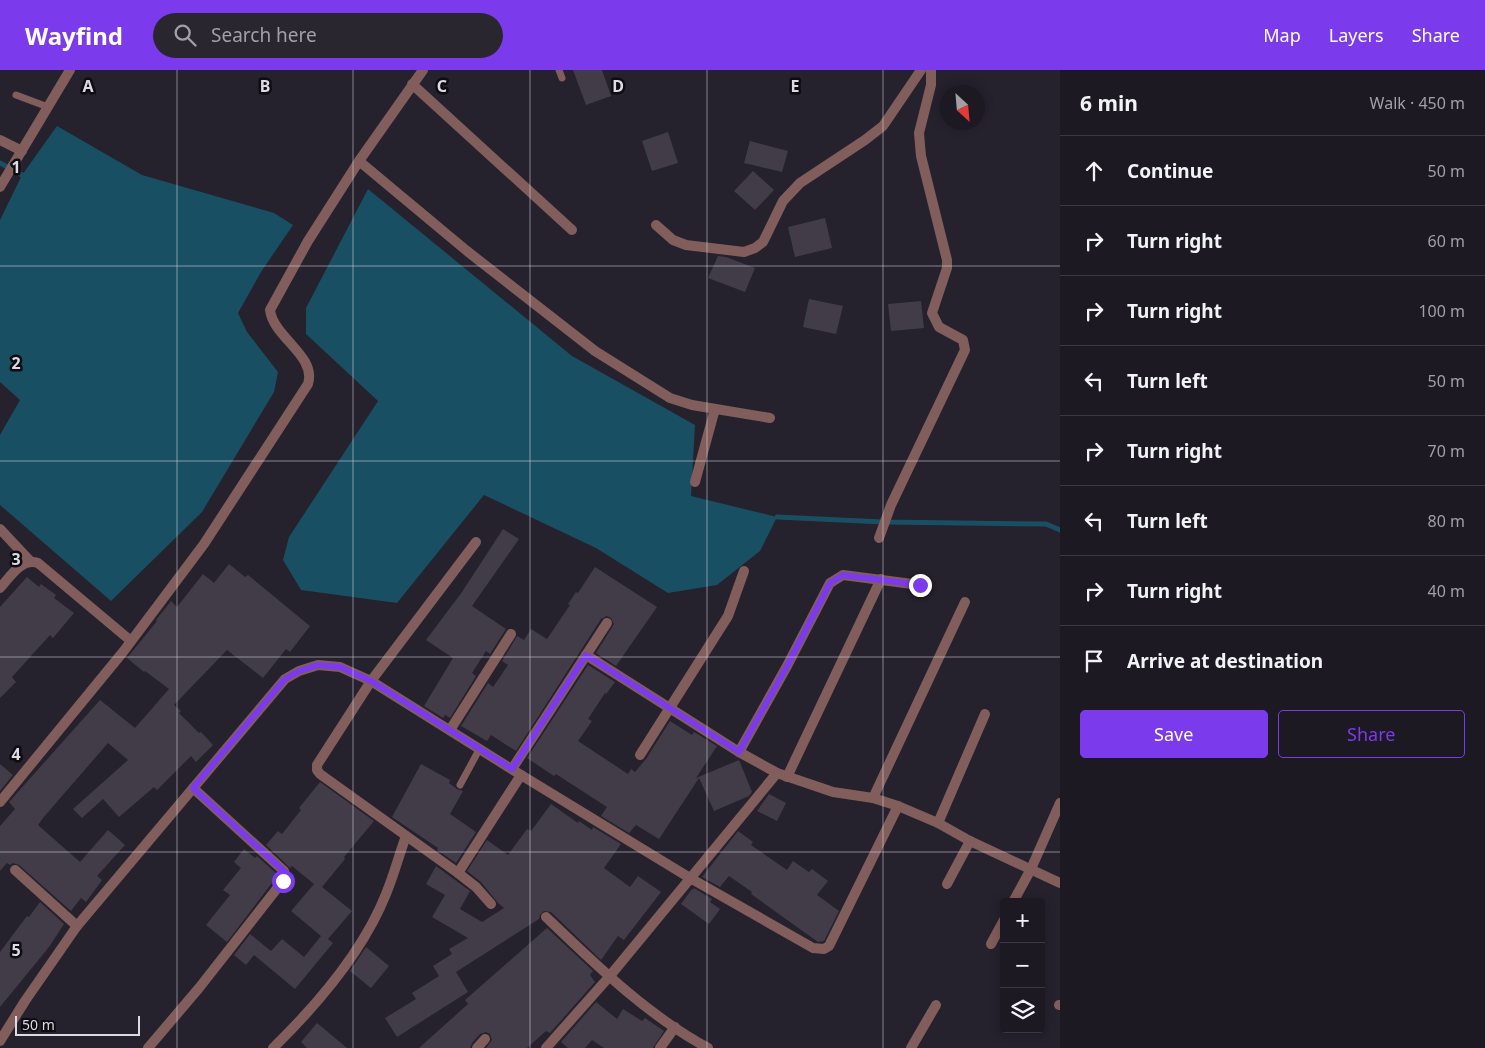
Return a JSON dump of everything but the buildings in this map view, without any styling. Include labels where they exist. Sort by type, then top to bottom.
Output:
[{"type":"street","points":[[2,184],[70,70]]},
{"type":"street","points":[[0,802],[131,641],[204,544],[308,384],[310,373],[307,367],[273,324],[270,310],[308,241],[359,161],[423,70]]},
{"type":"street","points":[[656,225],[673,240],[686,245],[744,252],[755,248],[763,242],[783,201],[800,183],[883,126],[921,70]]},
{"type":"street","points":[[879,538],[891,505],[965,350],[963,340],[939,327],[932,313],[947,260],[921,156],[920,133],[931,85],[931,70]]},
{"type":"street","points":[[412,84],[572,230]]},
{"type":"street","points":[[0,140],[20,154]]},
{"type":"street","points":[[359,161],[467,251],[595,352],[670,398],[692,405],[770,418]]},
{"type":"street","points":[[695,482],[715,409]]},
{"type":"street","points":[[0,529],[30,561]]},
{"type":"street","points":[[476,542],[371,681],[317,765],[317,770],[458,873],[476,887],[491,904]]},
{"type":"street","points":[[0,588],[25,562],[38,563],[131,641]]},
{"type":"street","points":[[640,755],[728,616],[744,571]]},
{"type":"street","points":[[739,752],[830,583],[843,575],[920,585]]},
{"type":"street","points":[[787,776],[881,579]]},
{"type":"street","points":[[872,798],[965,602]]},
{"type":"street","points":[[458,873],[516,772],[607,623]]},
{"type":"street","points":[[450,730],[511,634]]},
{"type":"street","points":[[586,655],[739,752],[777,773],[833,792],[872,798],[898,806],[938,823],[970,841],[1060,883]]},
{"type":"street","points":[[0,1041],[77,926],[285,679],[299,671],[318,665],[340,667],[371,681],[690,878],[814,948],[824,949],[829,946],[898,806]]},
{"type":"street","points":[[938,823],[985,714]]},
{"type":"street","points":[[546,1048],[609,977],[777,773]]},
{"type":"street","points":[[148,1048],[199,988],[286,877],[284,871],[193,788]]},
{"type":"street","points":[[1015,898],[1031,869],[1060,803]]},
{"type":"street","points":[[273,1048],[305,1017],[366,934],[386,895],[406,836]]},
{"type":"street","points":[[947,884],[970,841]]},
{"type":"street","points":[[15,870],[77,926]]},
{"type":"street","points":[[546,917],[609,977],[675,1027],[708,1048]]},
{"type":"street","points":[[991,944],[1000,927]]},
{"type":"street","points":[[911,1048],[936,1005]]},
{"type":"street","points":[[660,1048],[675,1027]]},
{"type":"street","points":[[477,1048],[485,1039]]},
{"type":"lane","points":[[559,70],[562,78]]},
{"type":"lane","points":[[16,95],[48,107]]},
{"type":"lane","points":[[460,785],[480,748]]},
{"type":"water","points":[[57,126],[142,175],[274,213],[293,225],[261,272],[238,313],[247,332],[278,372],[274,392],[202,512],[111,601],[0,505],[0,435],[20,400],[0,382],[0,220],[22,175]]},
{"type":"water","points":[[368,189],[572,356],[695,425],[691,496],[777,517],[760,551],[717,585],[668,593],[596,548],[484,495],[397,603],[301,590],[283,560],[289,537],[378,401],[306,334],[306,308]]},
{"type":"waterway","points":[[0,163],[22,175]]},
{"type":"waterway","points":[[777,517],[883,522],[1046,524],[1060,530]]},
{"type":"route","points":[[283,881],[286,877],[284,871],[193,788],[285,679],[299,671],[318,665],[340,667],[371,681],[512,769],[586,655],[739,752],[830,583],[843,575],[920,585]]}]
